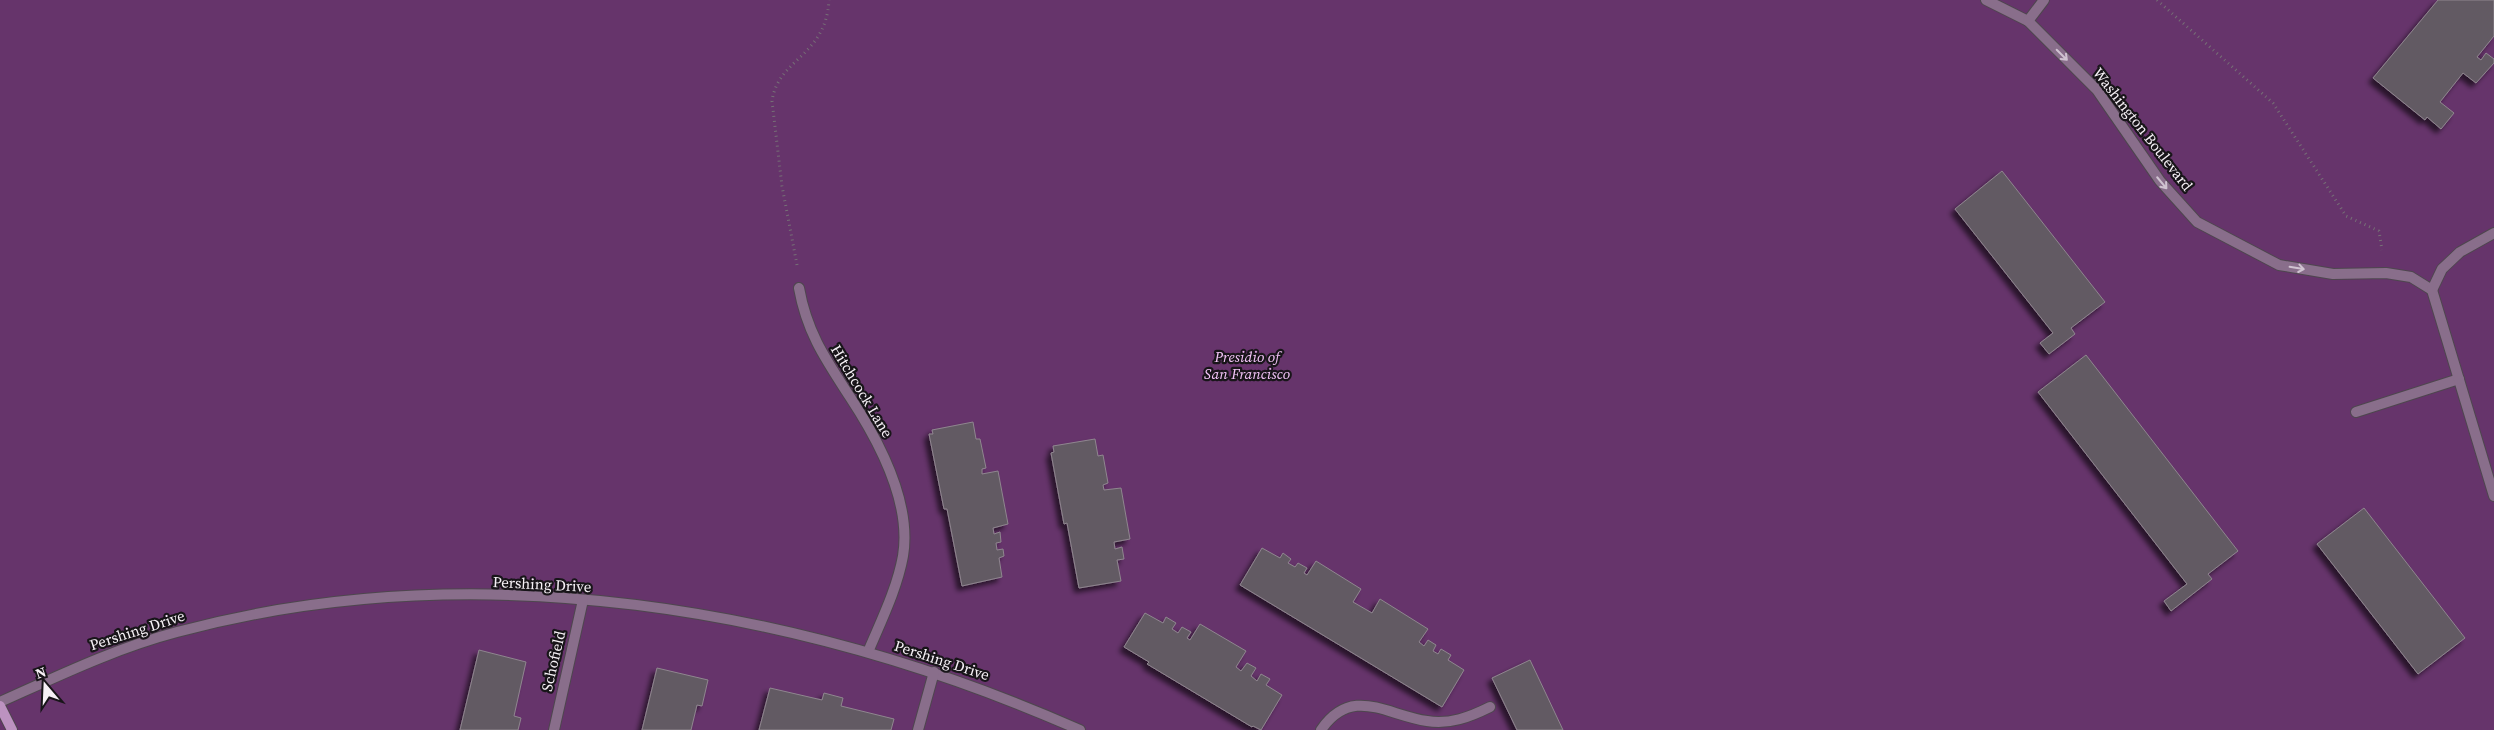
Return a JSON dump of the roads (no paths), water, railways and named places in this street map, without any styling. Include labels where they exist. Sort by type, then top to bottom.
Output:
[{"type":"main road","points":[[0,704],[12,730]]},
{"type":"street","name":"Washington Boulevard","points":[[1986,0],[2028,21],[2097,90],[2160,181],[2197,222],[2279,265],[2333,274],[2386,273],[2411,277],[2432,290]]},
{"type":"street","points":[[2028,21],[2044,0]]},
{"type":"street","points":[[2494,233],[2460,252],[2442,269],[2432,290],[2494,496]]},
{"type":"street","name":"Hitchcock Lane","points":[[799,288],[810,331],[820,351],[851,398],[876,442],[892,480],[904,521],[900,571],[868,652]]},
{"type":"street","points":[[2356,412],[2459,379]]},
{"type":"street","name":"Pershing Drive","points":[[0,704],[89,662],[133,646],[175,632],[277,610],[332,602],[401,597],[514,596],[583,600],[707,615],[762,626],[868,652],[934,672],[991,692],[1080,730]]},
{"type":"street","name":"Schofield","points":[[554,730],[583,600]]},
{"type":"street","points":[[918,730],[934,672]]},
{"type":"street","points":[[1322,730],[1337,713],[1361,704],[1378,707],[1428,722],[1445,722],[1460,719],[1490,707]]},
{"type":"park label","name":"Presidio of San Francisco","points":[[1247,364]]}]
